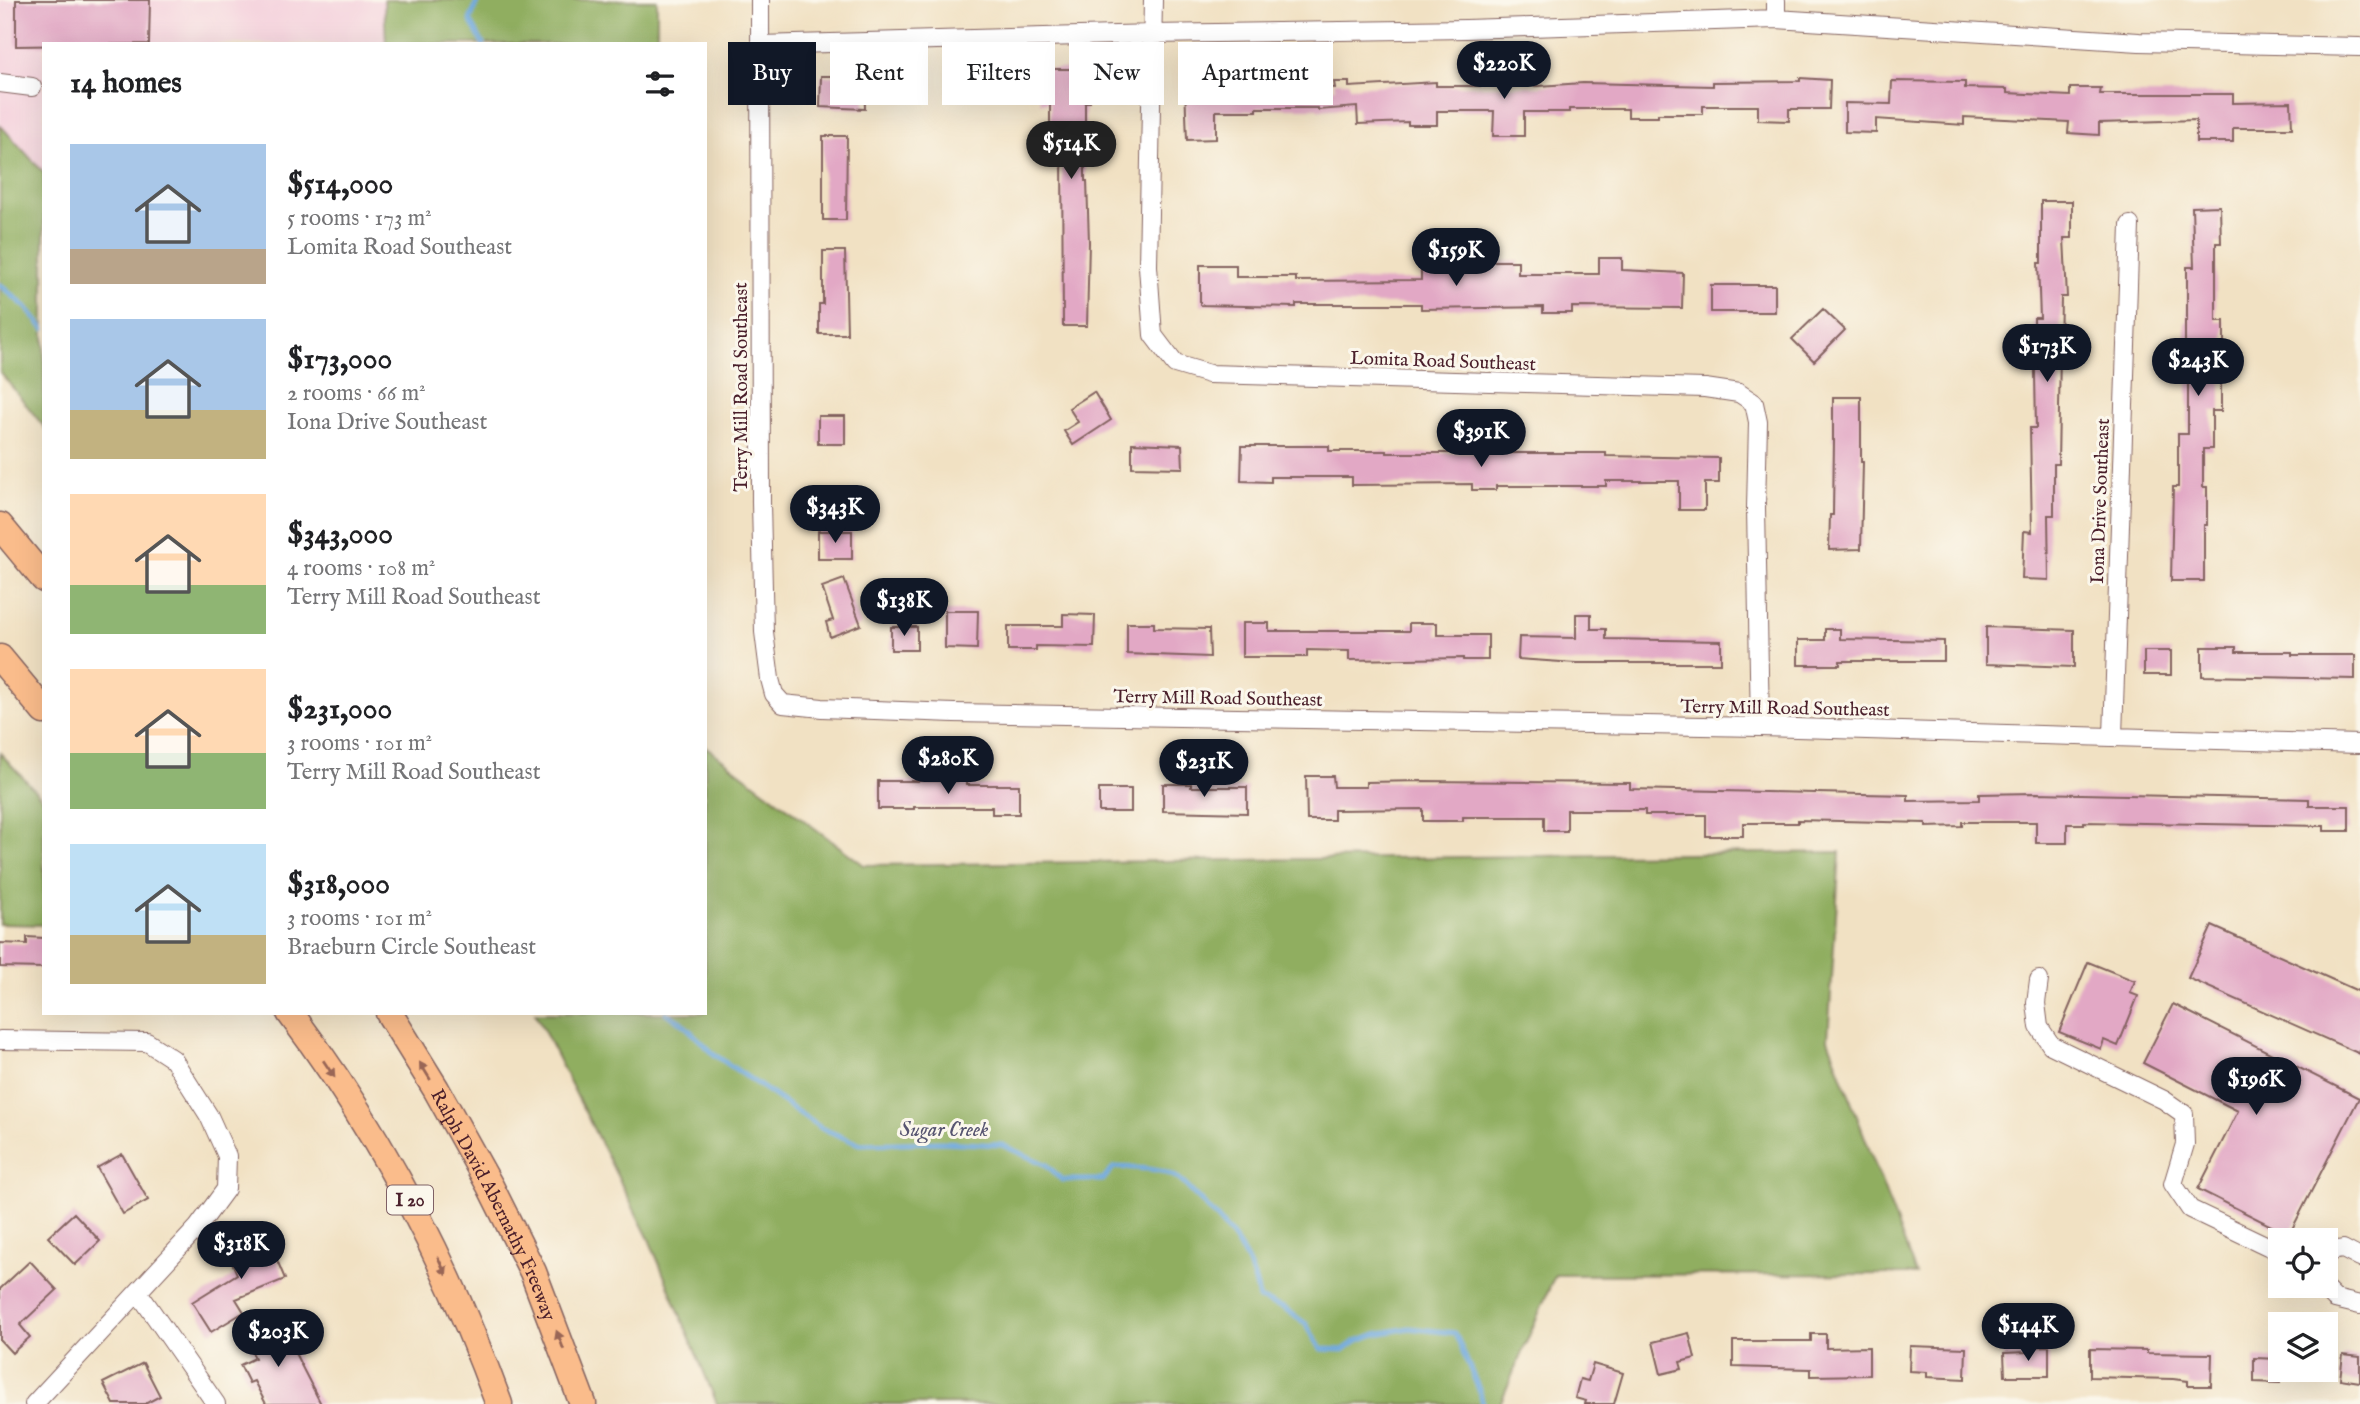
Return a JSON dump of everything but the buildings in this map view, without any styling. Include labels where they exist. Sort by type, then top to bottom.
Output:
[{"type":"highway","points":[[0,526],[42,577]]},
{"type":"highway","points":[[0,658],[42,709]]},
{"type":"highway","name":"I 20","points":[[291,1015],[356,1108],[400,1181],[446,1274],[479,1349],[499,1404]]},
{"type":"highway","name":"Ralph David Abernathy Freeway","points":[[390,1015],[463,1138],[533,1272],[583,1404]]},
{"type":"street","name":"Terry Mill Road Southeast","points":[[760,0],[760,42]]},
{"type":"street","name":"Lomita Road Southeast","points":[[1153,0],[1148,266],[1153,335],[1175,364],[1209,374],[1705,388],[1739,393],[1754,403],[1758,422],[1756,508],[1760,727]]},
{"type":"street","points":[[1776,0],[1776,19]]},
{"type":"street","points":[[816,43],[1466,29],[1776,19],[2139,43],[2360,47]]},
{"type":"street","points":[[0,83],[32,87]]},
{"type":"street","name":"Terry Mill Road Southeast","points":[[760,105],[764,632],[769,679],[774,694],[783,704],[822,708],[968,713],[1760,727],[2360,744]]},
{"type":"street","name":"Iona Drive Southeast","points":[[2113,736],[2130,225]]},
{"type":"street","points":[[2039,980],[2036,1003],[2039,1027],[2051,1045],[2164,1100],[2185,1114],[2185,1143],[2173,1184],[2190,1209],[2268,1246]]},
{"type":"street","points":[[0,1040],[147,1042],[173,1059],[209,1116],[227,1156],[226,1189],[198,1227],[34,1404]]},
{"type":"street","points":[[2338,1250],[2343,1249],[2360,1258]]},
{"type":"street","points":[[138,1292],[216,1404]]},
{"type":"street","points":[[2335,1298],[2360,1305]]},
{"type":"shaded area","points":[[0,0],[384,0],[386,42],[42,42],[42,173],[0,125]]},
{"type":"green space","points":[[384,0],[657,0],[657,42],[386,42]]},
{"type":"green space","points":[[0,125],[42,171],[42,424],[0,372]]},
{"type":"green space","points":[[707,747],[864,865],[1840,852],[1828,1039],[1916,1274],[1555,1275],[1500,1404],[717,1404],[649,1239],[536,1015],[707,1015]]},
{"type":"green space","points":[[0,753],[42,798],[42,925],[0,924]]},
{"type":"waterway","points":[[478,0],[470,20],[482,42]]},
{"type":"waterway","name":"Sugar Creek","points":[[0,285],[26,307],[42,327]]},
{"type":"waterway","name":"Sugar Creek","points":[[669,1015],[681,1022],[715,1055],[821,1128],[859,1144],[942,1142],[1002,1145],[1047,1165],[1062,1180],[1103,1180],[1114,1167],[1152,1169],[1174,1176],[1205,1205],[1236,1241],[1251,1269],[1259,1299],[1284,1308],[1306,1324],[1321,1349],[1343,1350],[1356,1341],[1376,1334],[1409,1328],[1455,1333],[1483,1404]]}]
